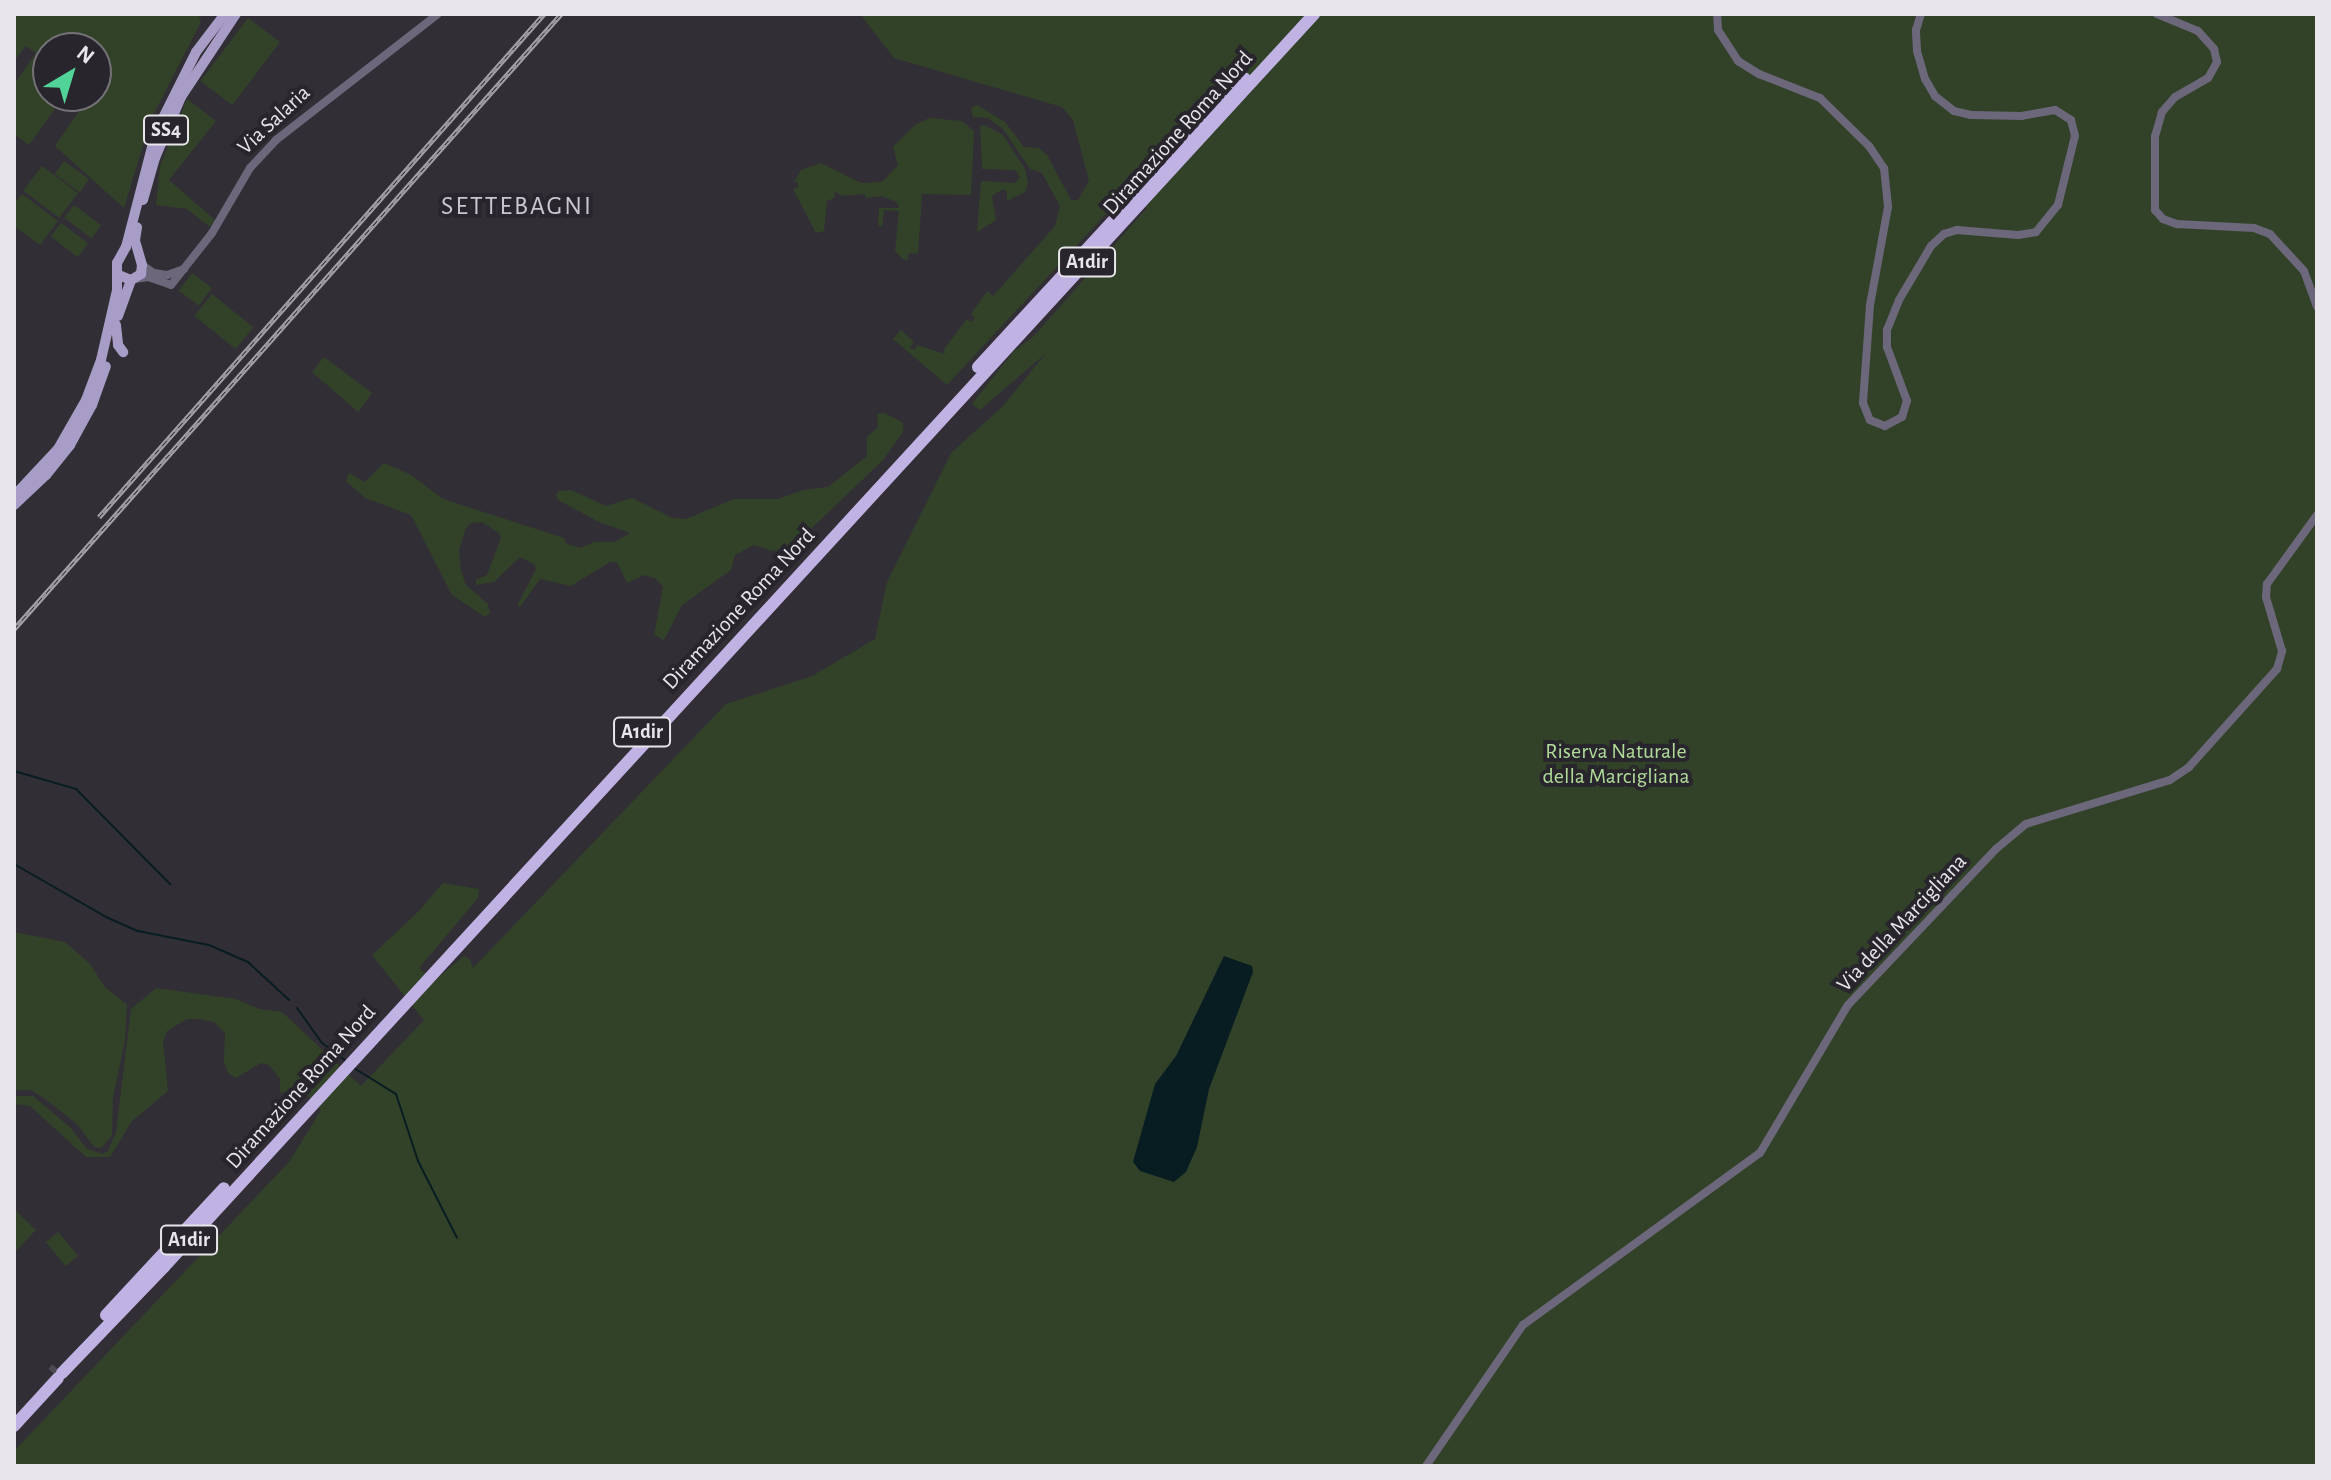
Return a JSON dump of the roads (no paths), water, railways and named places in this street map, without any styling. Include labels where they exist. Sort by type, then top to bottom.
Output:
[{"type":"highway","name":"Diramazione Roma Nord","points":[[14,1426],[58,1373],[1304,14]]},
{"type":"highway","name":"Diramazione Roma Nord","points":[[853,509],[1314,14]]},
{"type":"highway","name":"Diramazione Roma Nord","points":[[14,1414],[58,1373]]},
{"type":"main road","name":"SS4","points":[[121,257],[148,156],[163,116],[196,52],[225,14]]},
{"type":"main road","name":"SS4","points":[[141,262],[135,237],[155,158],[192,78],[236,14]]},
{"type":"main road","points":[[14,496],[58,449],[86,400],[104,349],[119,275],[116,268],[121,257],[133,255],[141,262],[141,274],[124,291],[102,380],[82,424],[52,468],[14,505]]},
{"type":"main road","points":[[119,275],[133,280]]},
{"type":"main road","points":[[116,325],[118,345],[123,352]]},
{"type":"street","name":"Via Salaria","points":[[133,280],[148,277],[171,285],[212,233],[250,168],[270,146],[306,113],[438,14]]},
{"type":"street","points":[[1717,14],[1718,30],[1738,61],[1759,74],[1820,98],[1869,146],[1884,168],[1888,207],[1870,305],[1863,403],[1870,420],[1885,426],[1902,417],[1907,401],[1887,347],[1887,330],[1899,300],[1931,246],[1944,234],[1957,230],[2018,235],[2036,232],[2058,205],[2075,136],[2071,120],[2055,110],[2022,116],[1971,115],[1954,111],[1935,96],[1925,79],[1917,51],[1916,30],[1921,14]]},
{"type":"street","points":[[2157,14],[2198,31],[2214,49],[2217,62],[2208,78],[2175,97],[2162,112],[2155,136],[2155,210],[2163,219],[2177,224],[2254,228],[2270,234],[2304,271],[2317,307]]},
{"type":"street","points":[[141,262],[154,273],[167,275],[185,268]]},
{"type":"street","name":"Via della Marcigliana","points":[[1426,1466],[1523,1325],[1760,1153],[1848,1005],[1996,849],[2026,824],[2170,780],[2189,767],[2277,669],[2282,651],[2266,597],[2267,584],[2317,515]]},
{"type":"water","points":[[1224,956],[1252,966],[1253,972],[1209,1089],[1197,1147],[1186,1172],[1174,1182],[1140,1171],[1133,1162],[1155,1084],[1176,1056]]},
{"type":"waterway","points":[[14,771],[76,789],[170,884]]},
{"type":"waterway","points":[[14,864],[106,917],[138,931],[209,945],[248,962],[289,1000]]},
{"type":"waterway","points":[[297,1008],[322,1043],[346,1061]]},
{"type":"waterway","points":[[354,1068],[396,1094],[418,1161],[457,1238]]},
{"type":"tunnel","points":[[53,1373],[57,1368]]},
{"type":"railway","points":[[99,517],[544,14]]},
{"type":"railway","points":[[14,629],[561,14]]},
{"type":"district","name":"SETTEBAGNI","points":[[517,207]]},
{"type":"park label","name":"Riserva Naturale della Marcigliana","points":[[1616,764]]}]
